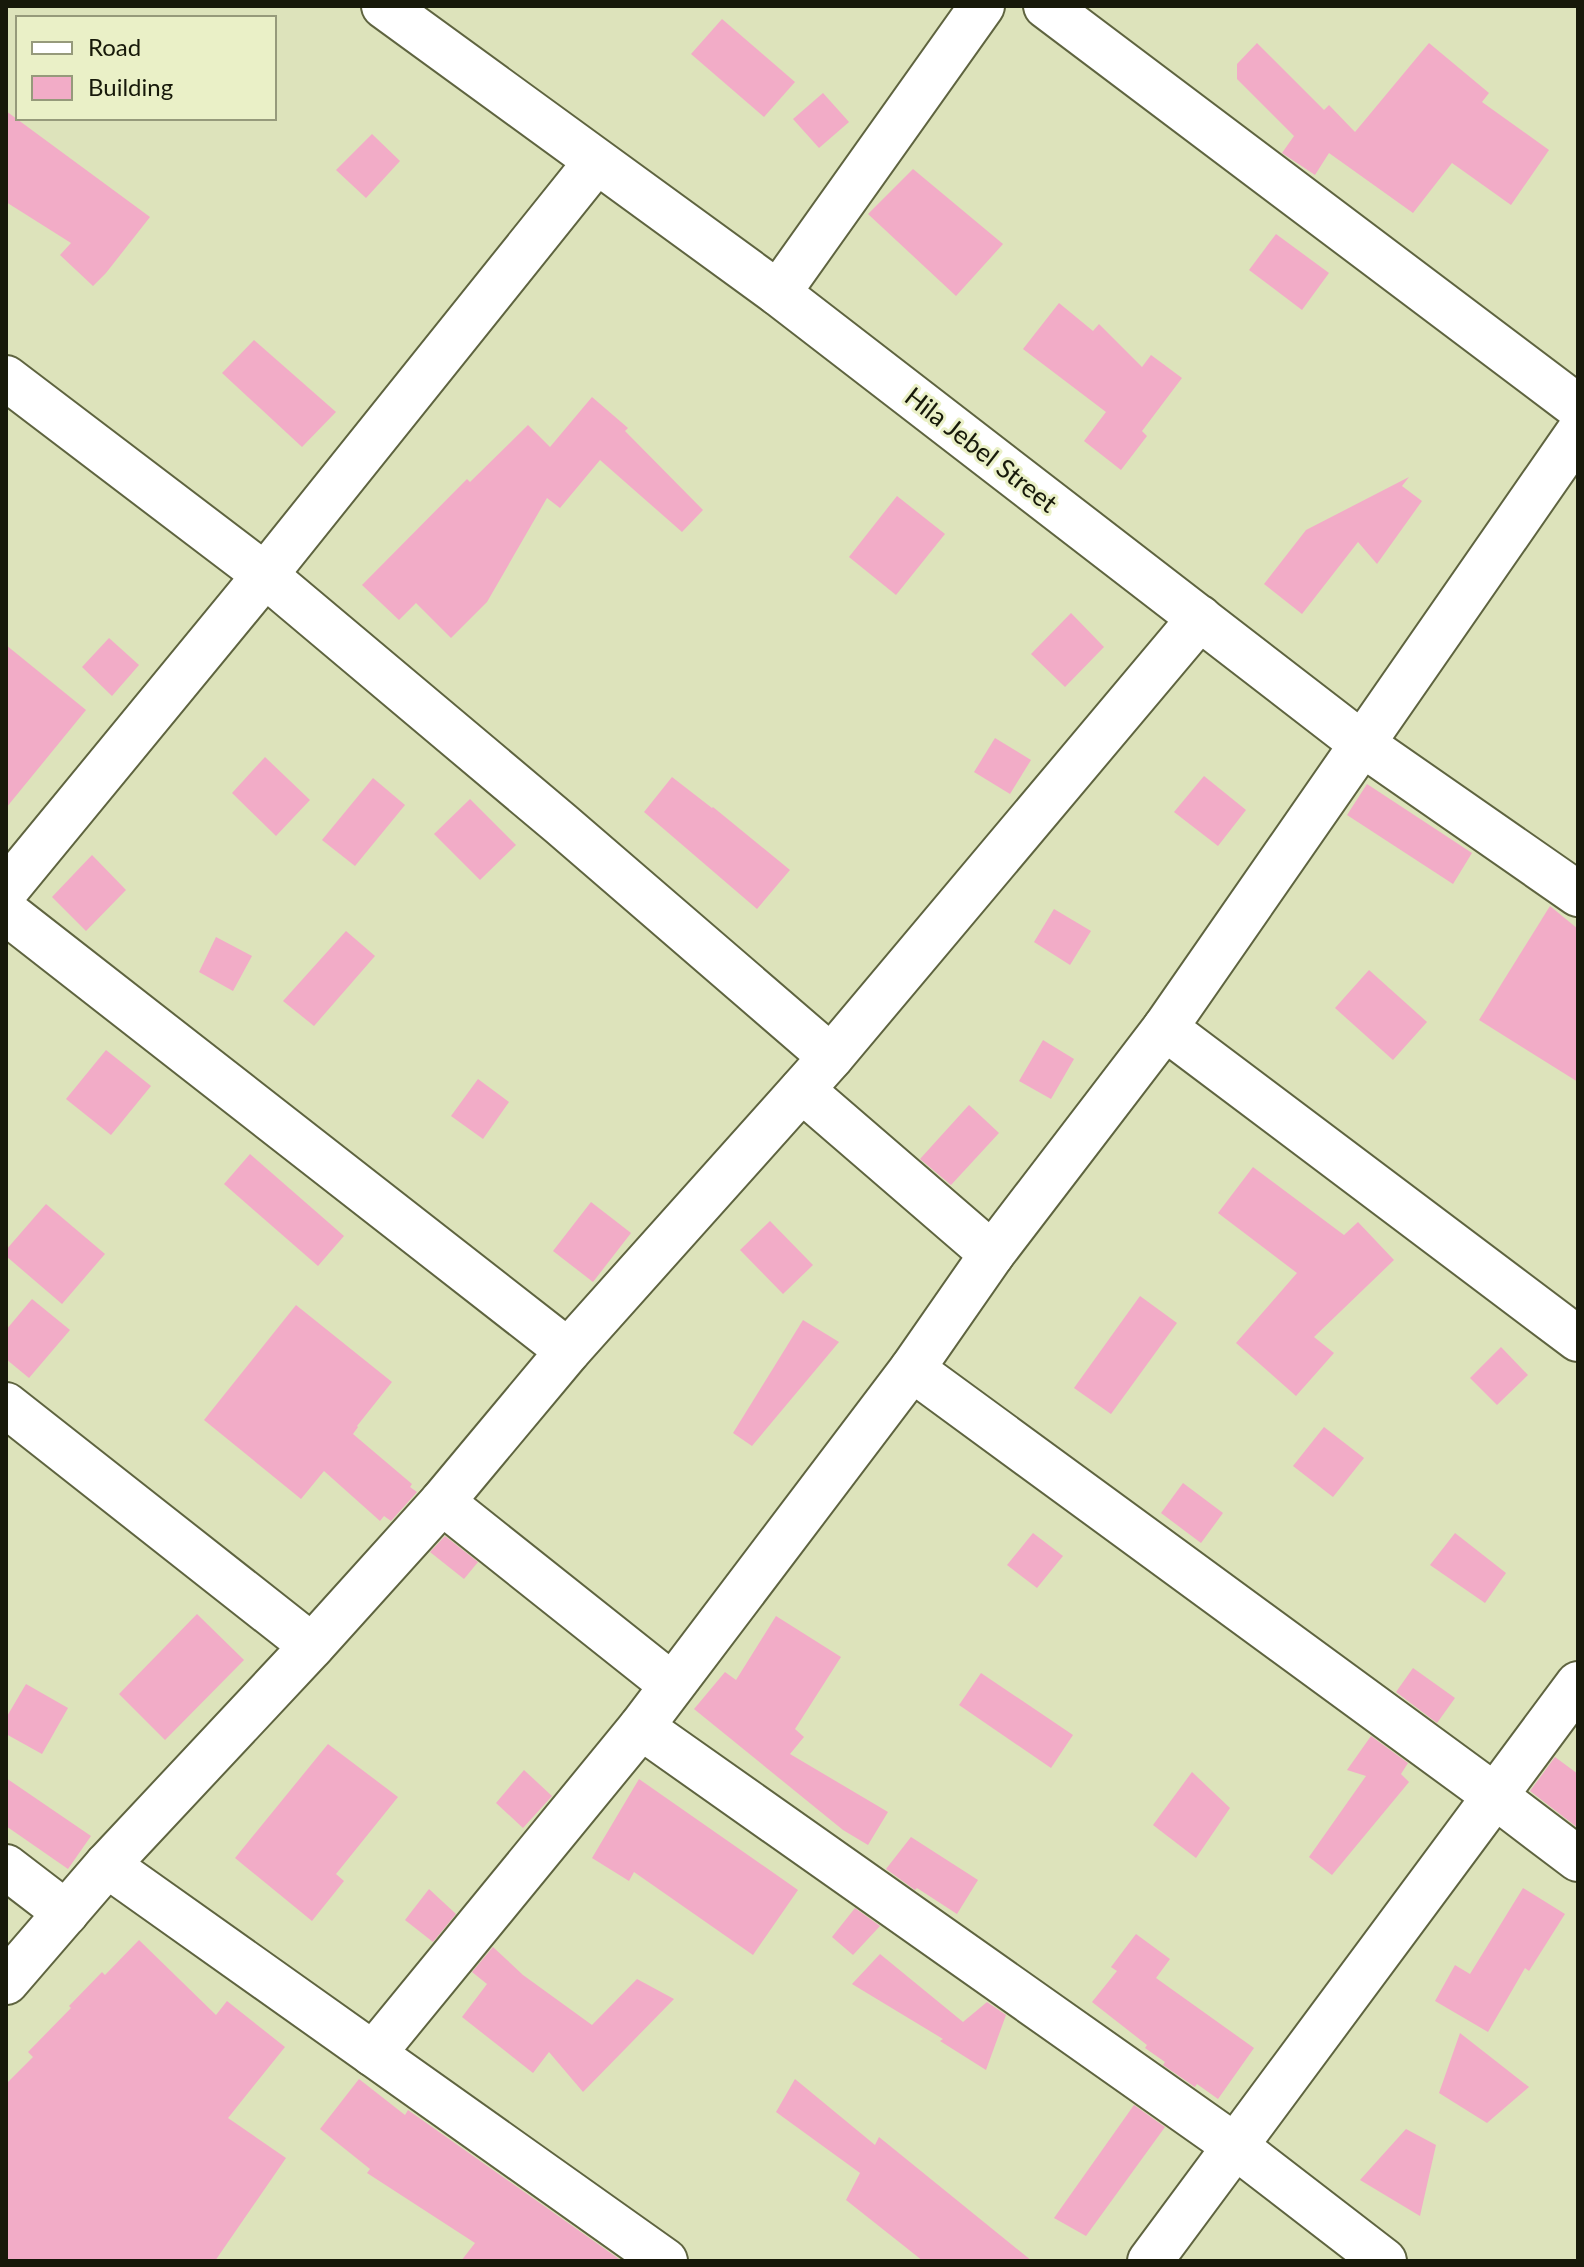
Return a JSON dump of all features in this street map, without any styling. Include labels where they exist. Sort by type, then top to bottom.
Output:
[{"type":"street","name":"Hila Jebel Street","points":[[384,6],[778,293],[1361,743],[1578,894]]},
{"type":"street","points":[[778,293],[982,6]]},
{"type":"street","points":[[1046,6],[1578,407]]},
{"type":"street","points":[[6,890],[265,575],[596,162]]},
{"type":"street","points":[[6,378],[265,575],[831,1057]]},
{"type":"street","points":[[373,2054],[641,1727],[912,1369],[992,1254],[1165,1028],[1578,433]]},
{"type":"street","points":[[6,1982],[107,1865],[442,1502],[568,1351],[831,1057],[1200,618]]},
{"type":"street","points":[[6,912],[568,1351]]},
{"type":"street","points":[[1165,1028],[1578,1339]]},
{"type":"street","points":[[802,1090],[992,1254]]},
{"type":"street","points":[[912,1369],[1578,1859]]},
{"type":"street","points":[[6,1405],[312,1646]]},
{"type":"street","points":[[442,1502],[672,1685]]},
{"type":"street","points":[[1150,2261],[1578,1684]]},
{"type":"street","points":[[641,1727],[1235,2146],[1384,2261]]},
{"type":"street","points":[[107,1865],[665,2261]]},
{"type":"street","points":[[6,1867],[66,1913]]},
{"type":"building","points":[[722,19],[795,82],[764,117],[691,54]]},
{"type":"building","points":[[1257,43],[1324,110],[1329,105],[1355,132],[1429,43],[1489,93],[1482,102],[1549,150],[1511,205],[1452,163],[1413,213],[1329,153],[1315,175],[1282,153],[1294,136],[1237,79],[1237,64]]},
{"type":"building","points":[[823,93],[849,122],[819,148],[793,119]]},
{"type":"building","points":[[6,111],[150,217],[93,286],[60,255],[71,243],[6,202]]},
{"type":"building","points":[[372,134],[400,161],[366,198],[336,170]]},
{"type":"building","points":[[913,169],[1003,244],[956,296],[868,214]]},
{"type":"building","points":[[1276,234],[1329,273],[1302,310],[1249,270]]},
{"type":"building","points":[[1059,303],[1093,331],[1099,324],[1142,367],[1151,355],[1182,378],[1142,431],[1147,436],[1121,470],[1084,441],[1106,412],[1023,349]]},
{"type":"building","points":[[254,340],[336,412],[302,447],[222,373]]},
{"type":"building","points":[[592,397],[628,428],[625,431],[703,510],[682,532],[600,460],[560,508],[547,498],[487,602],[451,638],[416,603],[399,620],[362,585],[467,479],[470,482],[528,425],[550,447]]},
{"type":"building","points":[[1409,477],[1402,486],[1422,501],[1377,564],[1358,542],[1302,614],[1264,584],[1306,530]]},
{"type":"building","points":[[897,496],[945,534],[896,595],[849,557]]},
{"type":"building","points":[[1071,613],[1104,647],[1065,687],[1031,654]]},
{"type":"building","points":[[109,638],[139,665],[112,696],[82,667]]},
{"type":"building","points":[[6,645],[86,710],[6,808]]},
{"type":"building","points":[[995,738],[1031,760],[1010,794],[974,772]]},
{"type":"building","points":[[265,757],[310,800],[276,836],[232,793]]},
{"type":"building","points":[[1204,776],[1246,810],[1218,846],[1174,812]]},
{"type":"building","points":[[672,777],[790,870],[757,909],[644,812]]},
{"type":"building","points":[[373,778],[405,805],[355,866],[322,840]]},
{"type":"building","points":[[1367,784],[1472,853],[1453,884],[1347,815]]},
{"type":"building","points":[[470,799],[516,845],[480,880],[434,834]]},
{"type":"building","points":[[92,855],[126,890],[86,931],[52,897]]},
{"type":"building","points":[[1550,906],[1578,929],[1578,1082],[1479,1020]]},
{"type":"building","points":[[1054,909],[1091,931],[1070,965],[1034,942]]},
{"type":"building","points":[[346,931],[375,956],[314,1026],[283,1001]]},
{"type":"building","points":[[216,937],[252,956],[233,991],[199,972]]},
{"type":"building","points":[[1369,970],[1427,1022],[1393,1060],[1335,1008]]},
{"type":"building","points":[[1043,1040],[1074,1059],[1051,1099],[1019,1081]]},
{"type":"building","points":[[106,1050],[151,1086],[111,1135],[66,1099]]},
{"type":"building","points":[[478,1079],[509,1102],[483,1139],[451,1116]]},
{"type":"building","points":[[969,1105],[999,1133],[951,1185],[920,1159]]},
{"type":"building","points":[[250,1154],[344,1236],[318,1266],[224,1184]]},
{"type":"building","points":[[1253,1167],[1344,1235],[1358,1222],[1394,1260],[1314,1337],[1334,1353],[1296,1396],[1236,1343],[1297,1273],[1218,1213]]},
{"type":"building","points":[[591,1202],[631,1233],[593,1282],[553,1251]]},
{"type":"building","points":[[46,1204],[105,1254],[62,1304],[6,1256],[6,1250]]},
{"type":"building","points":[[770,1221],[813,1265],[783,1294],[740,1250]]},
{"type":"building","points":[[1140,1296],[1177,1323],[1111,1414],[1074,1388]]},
{"type":"building","points":[[32,1299],[70,1330],[29,1378],[6,1359],[6,1330]]},
{"type":"building","points":[[296,1305],[392,1382],[353,1434],[412,1484],[410,1487],[417,1492],[391,1521],[384,1516],[380,1521],[324,1471],[301,1499],[204,1420]]},
{"type":"building","points":[[803,1320],[839,1342],[752,1446],[733,1433]]},
{"type":"building","points":[[1501,1347],[1528,1375],[1497,1405],[1470,1378]]},
{"type":"building","points":[[1324,1427],[1364,1458],[1333,1497],[1293,1466]]},
{"type":"building","points":[[1183,1483],[1223,1513],[1201,1543],[1161,1513]]},
{"type":"building","points":[[1033,1533],[1063,1556],[1037,1588],[1007,1565]]},
{"type":"building","points":[[1455,1533],[1506,1573],[1485,1603],[1430,1565]]},
{"type":"building","points":[[445,1536],[478,1562],[464,1579],[430,1552]]},
{"type":"building","points":[[197,1614],[244,1660],[165,1740],[119,1694]]},
{"type":"building","points":[[776,1616],[841,1657],[795,1729],[804,1737],[790,1754],[888,1812],[868,1845],[843,1830],[694,1709],[725,1672],[736,1680]]},
{"type":"building","points":[[1413,1668],[1455,1698],[1437,1723],[1396,1692]]},
{"type":"building","points":[[981,1673],[1073,1735],[1051,1768],[959,1705]]},
{"type":"building","points":[[26,1684],[68,1708],[42,1754],[6,1734],[6,1718]]},
{"type":"building","points":[[1371,1736],[1408,1763],[1401,1774],[1409,1782],[1332,1875],[1309,1857],[1366,1776],[1347,1770]]},
{"type":"building","points":[[328,1744],[398,1797],[336,1874],[344,1881],[312,1921],[235,1858]]},
{"type":"building","points":[[1555,1757],[1578,1774],[1578,1828],[1530,1791]]},
{"type":"building","points":[[524,1770],[552,1796],[523,1828],[496,1803]]},
{"type":"building","points":[[1192,1772],[1230,1808],[1196,1858],[1153,1825]]},
{"type":"building","points":[[6,1778],[91,1836],[68,1869],[6,1826]]},
{"type":"building","points":[[639,1779],[798,1890],[753,1955],[634,1872],[629,1881],[592,1858]]},
{"type":"building","points":[[911,1837],[978,1880],[957,1914],[886,1869]]},
{"type":"building","points":[[1523,1888],[1565,1914],[1529,1971],[1525,1968],[1488,2032],[1435,2001],[1455,1965],[1470,1974]]},
{"type":"building","points":[[429,1889],[456,1914],[433,1942],[405,1920]]},
{"type":"building","points":[[855,1908],[880,1926],[853,1955],[832,1937]]},
{"type":"building","points":[[1136,1934],[1170,1959],[1156,1978],[1254,2048],[1218,2099],[1163,2065],[1165,2062],[1145,2048],[1147,2045],[1092,2002],[1117,1971],[1111,1967]]},
{"type":"building","points":[[139,1940],[216,2015],[227,2001],[285,2047],[228,2118],[286,2158],[215,2261],[6,2261],[6,2084],[33,2057],[28,2052],[71,2008],[69,2006]]},
{"type":"building","points":[[493,1947],[523,1975],[592,2025],[637,1979],[674,1999],[583,2092],[549,2052],[533,2073],[462,2017],[487,1984],[472,1972]]},
{"type":"building","points":[[880,1954],[963,2022],[987,2002],[1006,2015],[986,2070],[940,2041],[943,2039],[852,1984]]},
{"type":"building","points":[[1460,2033],[1529,2087],[1487,2123],[1439,2093]]},
{"type":"building","points":[[359,2079],[405,2115],[408,2110],[622,2261],[461,2261],[475,2243],[367,2173],[370,2169],[320,2129]]},
{"type":"building","points":[[795,2079],[875,2145],[879,2137],[1032,2261],[923,2261],[846,2200],[860,2173],[776,2112]]},
{"type":"building","points":[[1134,2105],[1165,2127],[1086,2236],[1054,2218]]},
{"type":"building","points":[[1406,2129],[1436,2145],[1420,2216],[1360,2180]]}]
